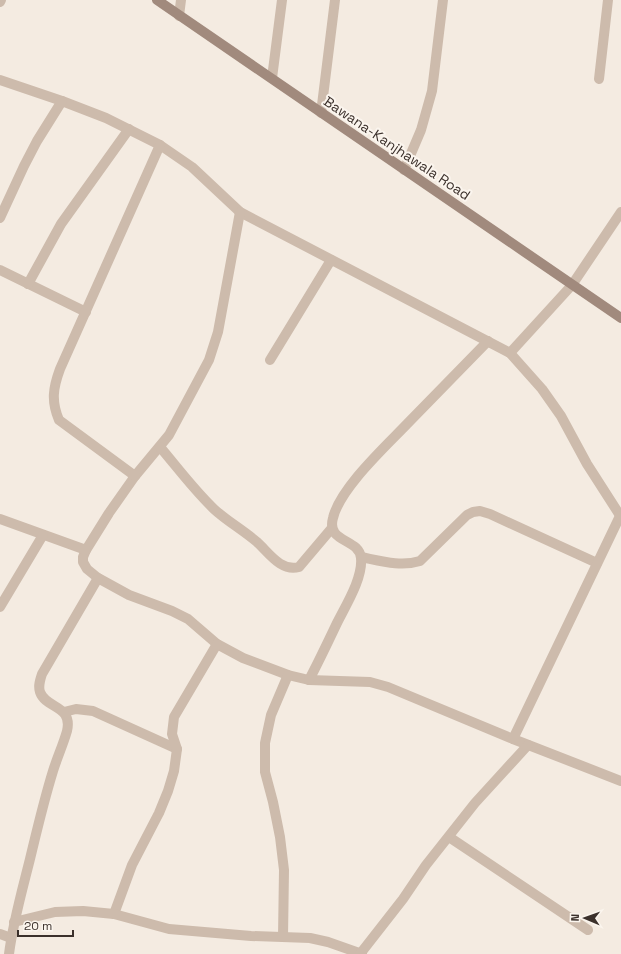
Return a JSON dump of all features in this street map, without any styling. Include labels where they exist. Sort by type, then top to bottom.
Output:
[{"type":"main road","name":"Bawana-Kanjhawala Road","points":[[157,0],[621,318]]},
{"type":"street","points":[[179,16],[181,0]]},
{"type":"street","points":[[272,78],[282,0]]},
{"type":"street","points":[[321,113],[335,0]]},
{"type":"street","points":[[404,170],[421,130],[432,91],[443,0]]},
{"type":"street","points":[[599,79],[608,0]]},
{"type":"street","points":[[0,80],[106,118],[160,145],[192,168],[240,212],[510,353],[542,389],[561,416],[587,464],[620,517],[513,739]]},
{"type":"street","points":[[0,218],[37,141],[62,101]]},
{"type":"street","points":[[28,284],[61,224],[129,129]]},
{"type":"street","points":[[135,476],[59,420],[55,410],[53,390],[160,145]]},
{"type":"street","points":[[240,212],[218,332],[210,360],[169,435],[135,476],[109,513],[86,550],[83,557],[83,562],[87,569],[98,578],[129,595],[172,611],[188,619],[216,644],[243,658],[288,675],[309,680],[370,682],[388,687],[513,739],[621,781]]},
{"type":"street","points":[[510,353],[572,285],[621,212]]},
{"type":"street","points":[[270,360],[331,260]]},
{"type":"street","points":[[0,270],[86,312]]},
{"type":"street","points":[[309,680],[354,589],[360,570],[361,557],[356,547],[336,536],[332,528],[332,520],[335,510],[348,489],[367,466],[488,341]]},
{"type":"street","points":[[160,446],[213,508],[257,542],[284,567],[292,569],[299,568],[332,528]]},
{"type":"street","points":[[361,557],[400,564],[410,564],[420,561],[467,515],[480,511],[512,523],[597,563]]},
{"type":"street","points":[[0,519],[86,550]]},
{"type":"street","points":[[0,607],[43,534]]},
{"type":"street","points":[[9,954],[14,922],[52,772],[67,730],[68,720],[64,712],[43,697],[40,692],[39,684],[42,674],[98,578]]},
{"type":"street","points":[[114,914],[132,865],[159,813],[168,791],[174,771],[177,749],[172,734],[174,717],[216,644]]},
{"type":"street","points":[[283,936],[284,870],[276,816],[265,772],[265,743],[271,715],[288,675]]},
{"type":"street","points":[[64,712],[76,709],[93,711],[177,749]]},
{"type":"street","points":[[14,922],[56,912],[83,911],[114,914],[169,929],[251,936],[310,938],[328,942],[360,954],[475,803],[528,745]]},
{"type":"street","points":[[449,837],[588,930]]},
{"type":"street","points":[[0,934],[11,938]]}]
